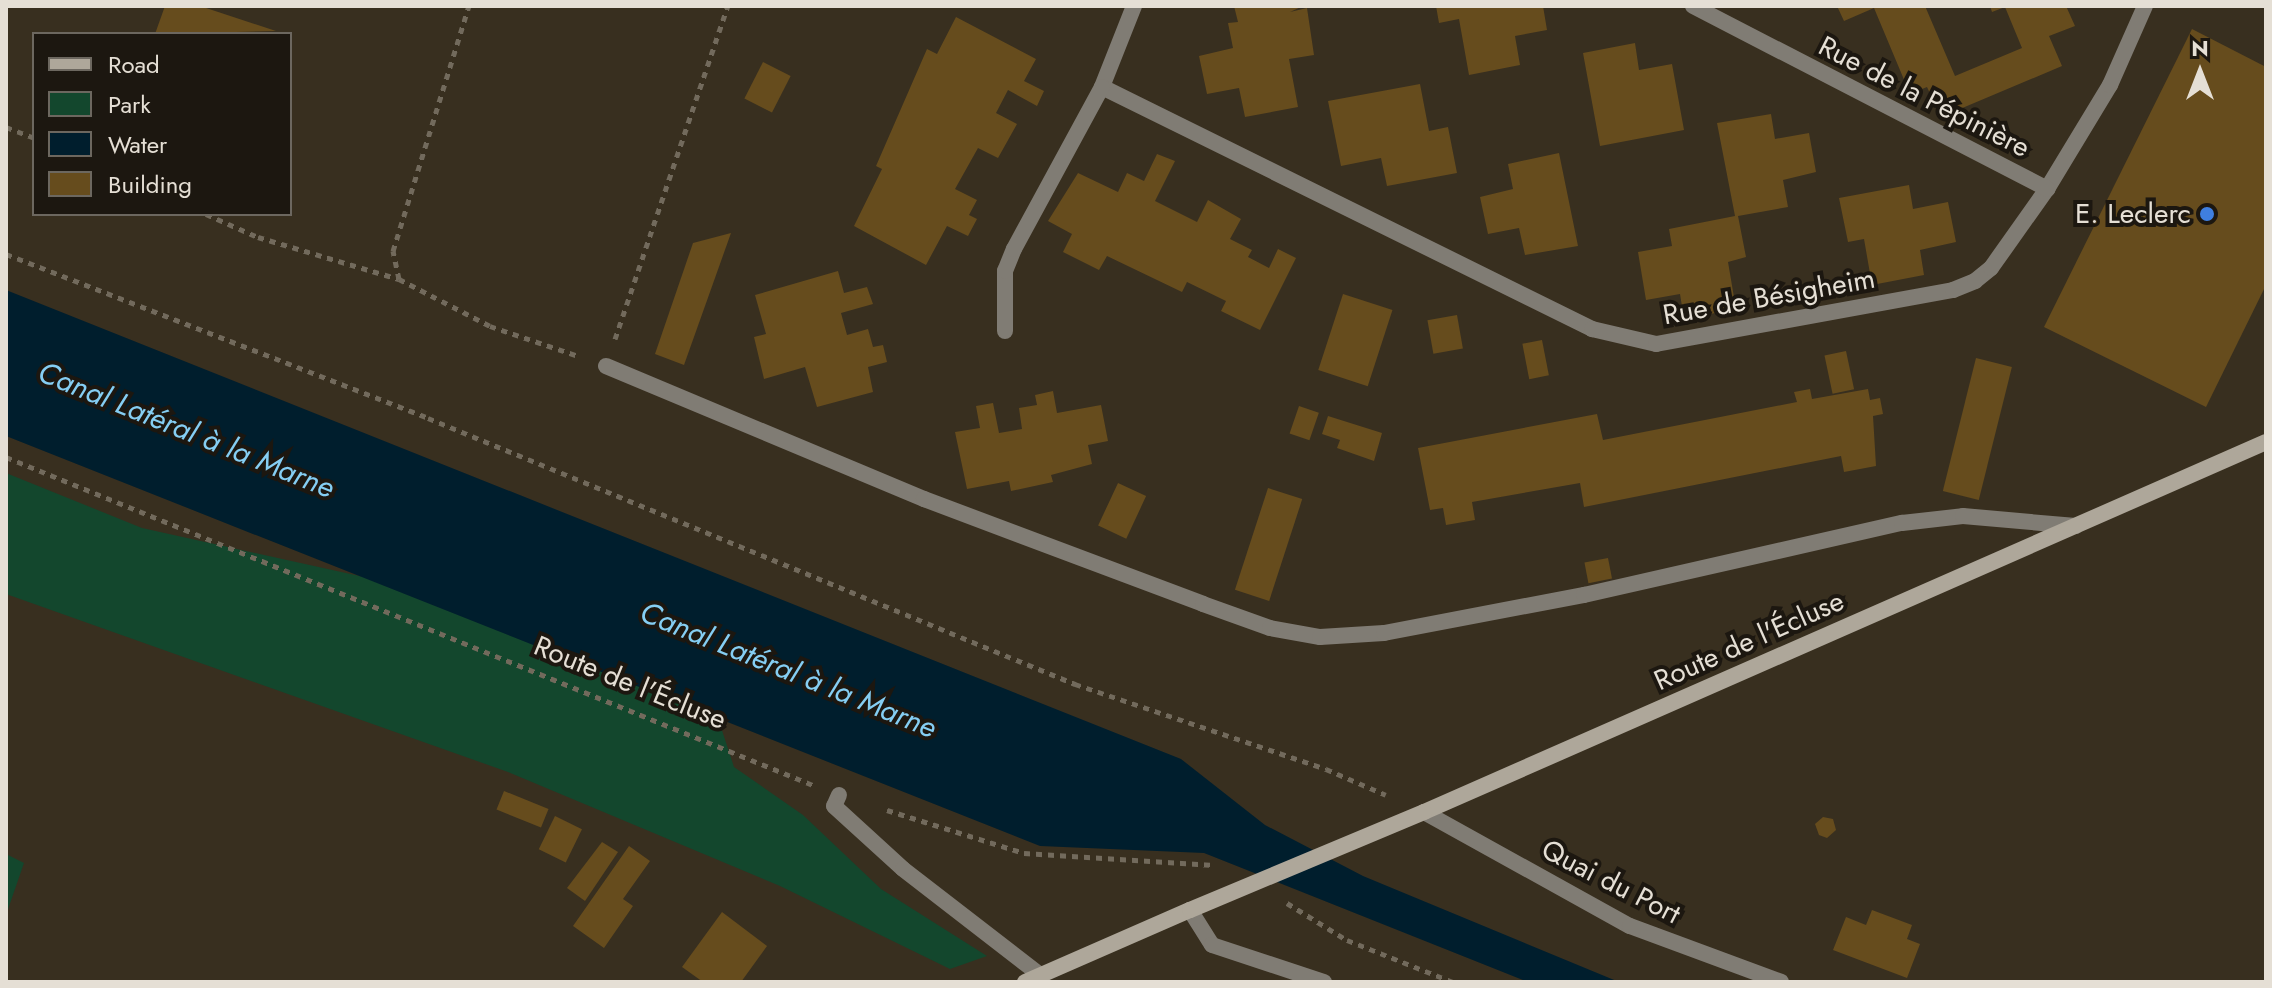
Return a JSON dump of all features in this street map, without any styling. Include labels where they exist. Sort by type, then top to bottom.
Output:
[{"type":"main road","name":"Route de l'Écluse","points":[[1032,979],[1424,812],[2266,442]]},
{"type":"street","points":[[1005,331],[1005,271],[1102,87],[1134,6]]},
{"type":"street","name":"Rue de la Pépinière","points":[[1693,6],[2047,189]]},
{"type":"street","name":"Rue de Bésigheim","points":[[1102,87],[1592,329],[1656,344],[1953,290],[1991,268],[2047,189],[2110,85],[2145,6]]},
{"type":"street","points":[[606,366],[924,499],[1270,628],[1320,637],[1384,633],[1584,595],[1902,523],[1963,516],[2076,526]]},
{"type":"street","points":[[839,795],[834,806],[1032,979]]},
{"type":"street","name":"Quai du Port","points":[[1424,812],[1630,926],[1781,982]]},
{"type":"street","points":[[1190,910],[1212,945],[1324,982]]},
{"type":"path","points":[[399,279],[393,251],[469,6]]},
{"type":"path","points":[[211,216],[258,237],[399,279],[490,326],[606,366],[728,6]]},
{"type":"path","points":[[6,127],[32,137]]},
{"type":"path","points":[[6,254],[428,418],[1075,684],[1326,769],[1424,812]]},
{"type":"path","name":"Route de l'Écluse","points":[[6,457],[839,795],[1024,853],[1219,867]]},
{"type":"path","points":[[1277,897],[1347,940],[1453,982]]},
{"type":"green space","points":[[6,473],[142,528],[364,577],[717,715],[734,767],[803,815],[881,889],[987,956],[950,969],[780,886],[508,772],[6,594]]},
{"type":"green space","points":[[6,854],[24,863],[6,915]]},
{"type":"water","name":"Canal Latéral à la Marne","points":[[6,290],[1181,759],[1265,825],[1363,876],[1619,982],[1528,982],[1204,853],[1040,846],[6,436]]},
{"type":"building","points":[[165,6],[200,6],[276,31],[236,32],[156,32]]},
{"type":"building","points":[[1234,6],[1303,6],[1290,12],[1307,8],[1314,55],[1289,59],[1298,107],[1245,117],[1239,88],[1207,94],[1199,56],[1233,48],[1228,23],[1238,22]]},
{"type":"building","points":[[1436,6],[1543,6],[1547,30],[1515,36],[1520,65],[1469,75],[1459,19],[1439,23]]},
{"type":"building","points":[[1837,6],[1925,6],[1955,76],[2022,48],[2005,7],[1992,12],[1990,6],[2066,6],[2075,26],[2049,36],[2062,66],[1941,117],[1927,87],[1910,94],[1874,8],[1844,21]]},
{"type":"building","points":[[956,17],[1036,59],[1024,81],[1044,91],[1037,106],[1008,90],[996,113],[1017,124],[998,158],[978,148],[955,189],[977,200],[969,215],[977,219],[968,236],[947,226],[926,265],[854,226],[882,169],[876,166],[927,49],[937,54]]},
{"type":"building","points":[[2192,29],[2266,67],[2266,285],[2206,407],[2044,327]]},
{"type":"building","points":[[1635,43],[1639,70],[1672,64],[1684,130],[1600,146],[1583,53]]},
{"type":"building","points":[[763,62],[791,76],[772,113],[744,99]]},
{"type":"building","points":[[1420,84],[1429,131],[1448,127],[1457,173],[1387,186],[1381,158],[1341,166],[1328,101]]},
{"type":"building","points":[[1771,114],[1775,139],[1809,133],[1816,172],[1783,180],[1788,207],[1738,216],[1746,257],[1728,262],[1736,309],[1684,319],[1680,294],[1646,300],[1638,252],[1672,246],[1669,229],[1735,216],[1717,123]]},
{"type":"building","points":[[1559,153],[1578,246],[1525,255],[1519,228],[1488,234],[1480,197],[1513,189],[1508,164]]},
{"type":"building","points":[[1157,154],[1175,161],[1155,201],[1197,222],[1208,200],[1241,219],[1230,239],[1252,250],[1248,257],[1269,268],[1278,249],[1296,258],[1260,330],[1221,311],[1226,301],[1187,282],[1182,292],[1107,256],[1099,270],[1063,252],[1072,234],[1048,221],[1078,173],[1118,192],[1127,173],[1144,181]]},
{"type":"building","points":[[1909,185],[1913,209],[1948,202],[1956,242],[1920,250],[1924,275],[1872,285],[1864,239],[1848,242],[1839,198]]},
{"type":"building","points":[[731,233],[684,365],[655,354],[693,243]]},
{"type":"building","points":[[838,271],[844,293],[867,287],[873,304],[841,313],[847,335],[868,329],[873,347],[883,345],[887,362],[868,367],[873,392],[817,407],[805,367],[764,379],[754,337],[766,334],[755,295]]},
{"type":"building","points":[[1343,294],[1392,310],[1368,386],[1318,370]]},
{"type":"building","points":[[1457,315],[1463,348],[1433,354],[1427,320]]},
{"type":"building","points":[[1542,340],[1549,375],[1529,379],[1522,344]]},
{"type":"building","points":[[1846,351],[1854,389],[1833,394],[1824,356]]},
{"type":"building","points":[[1976,358],[2012,367],[1979,500],[1943,491]]},
{"type":"building","points":[[1810,389],[1812,399],[1868,389],[1870,400],[1880,398],[1883,414],[1873,416],[1876,466],[1844,472],[1841,456],[1584,507],[1580,483],[1472,502],[1475,520],[1446,525],[1443,508],[1430,510],[1418,448],[1597,414],[1603,440],[1797,402],[1794,392]]},
{"type":"building","points":[[1053,391],[1057,413],[1101,405],[1108,441],[1088,445],[1092,464],[1051,475],[1053,482],[1011,491],[1009,481],[967,489],[955,432],[980,428],[976,406],[993,403],[999,433],[1022,429],[1019,408],[1037,405],[1035,395]]},
{"type":"building","points":[[1299,406],[1319,413],[1309,440],[1290,433]]},
{"type":"building","points":[[1328,416],[1382,433],[1374,461],[1337,448],[1340,440],[1322,434]]},
{"type":"building","points":[[1118,483],[1146,496],[1126,539],[1098,526]]},
{"type":"building","points":[[1268,488],[1302,499],[1269,601],[1235,590]]},
{"type":"building","points":[[1608,558],[1612,579],[1588,583],[1584,563]]},
{"type":"building","points":[[504,791],[549,809],[541,828],[497,810]]},
{"type":"building","points":[[555,816],[582,829],[566,862],[539,849]]},
{"type":"building","points":[[1823,817],[1833,819],[1836,830],[1827,838],[1819,835],[1815,824]]},
{"type":"building","points":[[602,842],[618,852],[585,901],[567,888]]},
{"type":"building","points":[[629,846],[650,861],[623,899],[633,906],[604,948],[573,926]]},
{"type":"building","points":[[1872,910],[1912,925],[1907,939],[1920,944],[1907,978],[1833,950],[1846,917],[1866,925]]},
{"type":"building","points":[[722,912],[767,946],[741,982],[703,982],[682,967]]},
{"type":"place","name":"E. Leclerc","points":[[2207,214]]}]
